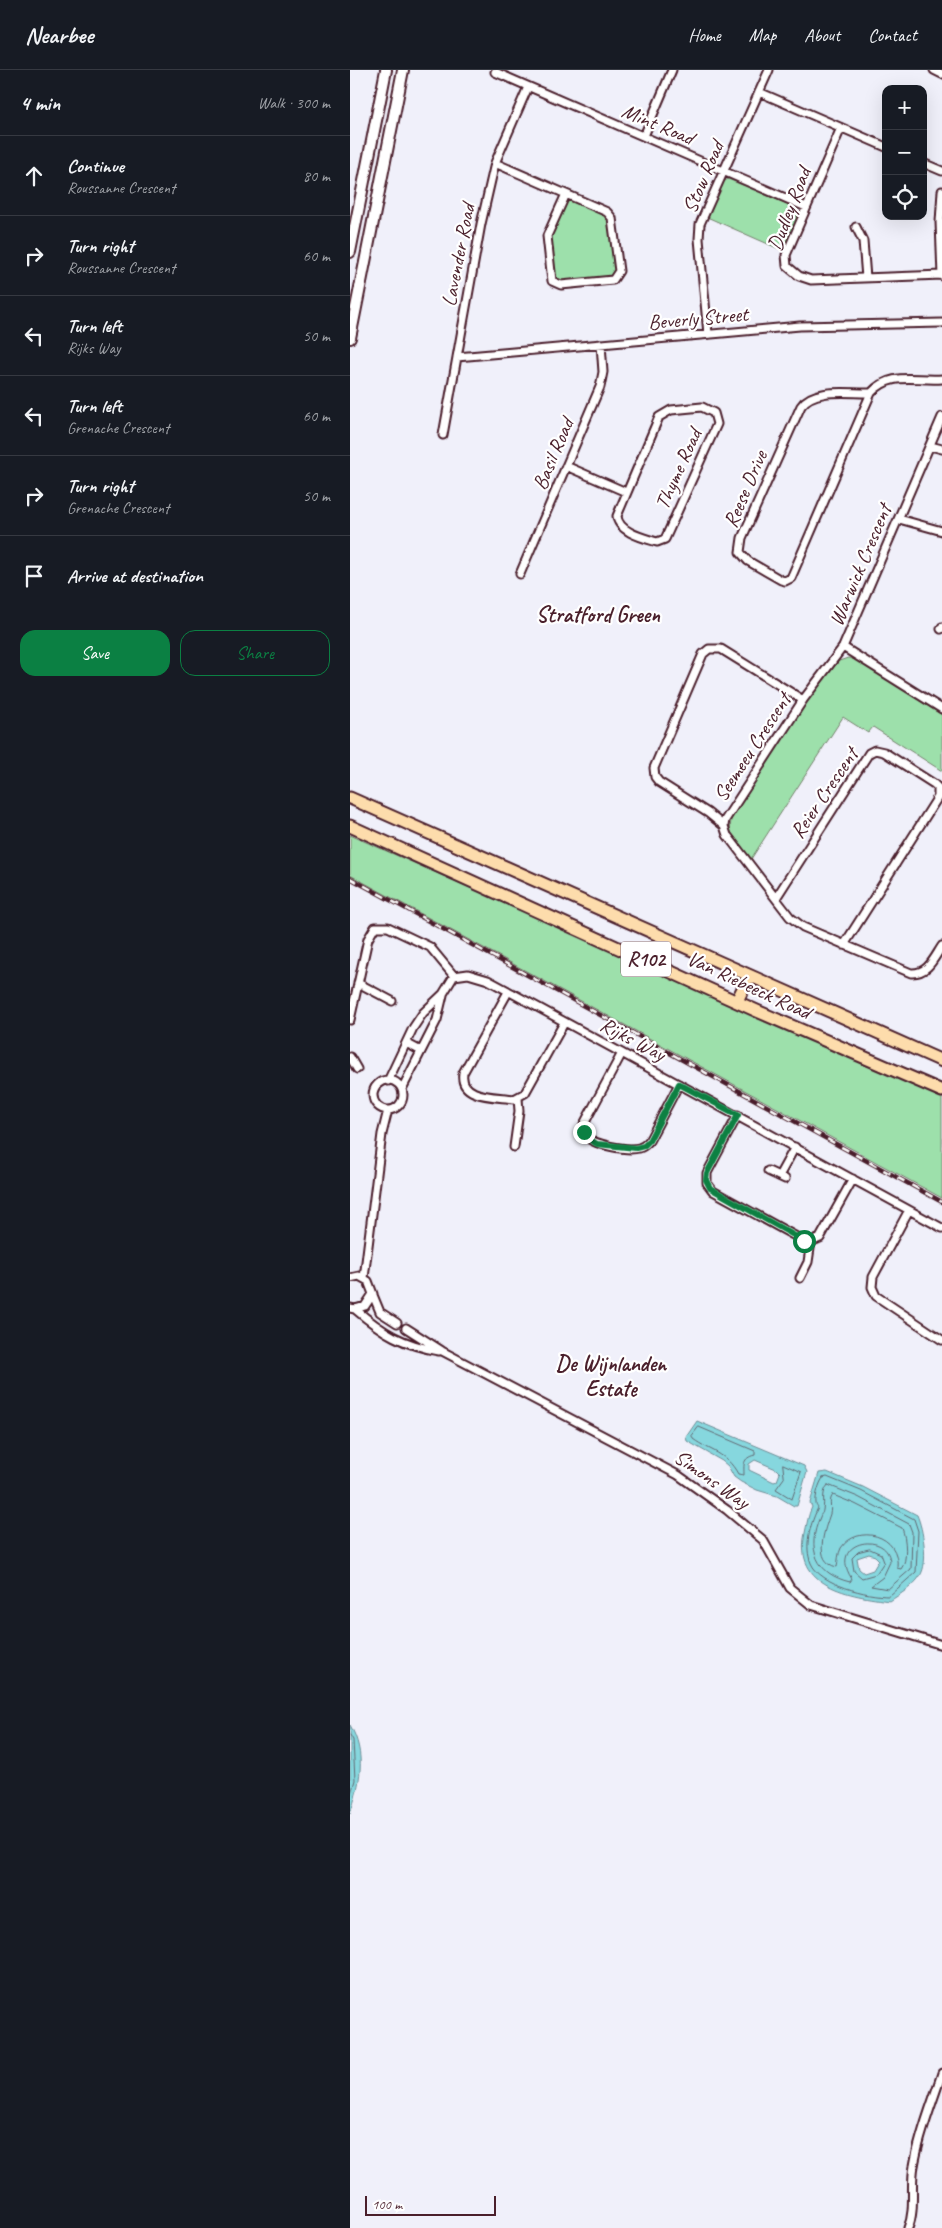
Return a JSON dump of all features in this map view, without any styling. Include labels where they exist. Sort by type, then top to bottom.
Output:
[{"type":"main road","points":[[350,252],[386,70]]},
{"type":"main road","points":[[350,338],[404,70]]},
{"type":"main road","name":"Van Riebeeck Road","points":[[350,798],[942,1062]]},
{"type":"main road","name":"Van Riebeeck Road","points":[[350,826],[737,1002],[942,1092]]},
{"type":"main road","points":[[737,1002],[749,976]]},
{"type":"street","points":[[644,136],[672,70]]},
{"type":"street","name":"Stow Road","points":[[708,334],[699,232],[703,216],[768,70]]},
{"type":"street","points":[[934,70],[942,74]]},
{"type":"street","name":"Mint Road","points":[[495,72],[806,207]]},
{"type":"street","name":"Lavender Road","points":[[443,436],[481,224],[495,163],[528,86]]},
{"type":"street","points":[[759,92],[882,145]]},
{"type":"street","name":"Dudley Road","points":[[841,128],[786,255],[787,266],[799,276],[811,280],[942,276]]},
{"type":"street","points":[[495,163],[608,212],[612,218],[619,271],[613,280],[560,285],[552,281],[548,236],[566,194]]},
{"type":"street","points":[[927,165],[942,171]]},
{"type":"street","points":[[942,191],[940,222],[942,276]]},
{"type":"street","points":[[856,227],[863,241],[866,278]]},
{"type":"street","name":"Beverly Street","points":[[457,357],[800,326],[942,323]]},
{"type":"street","name":"Basil Road","points":[[520,574],[602,380],[602,344]]},
{"type":"street","points":[[871,393],[877,386],[889,379],[942,379]]},
{"type":"street","name":"Reese Drive","points":[[871,393],[791,578],[781,580],[748,562],[740,552],[742,538],[800,406],[807,399],[816,396],[871,393]]},
{"type":"street","name":"Thyme Road","points":[[702,407],[714,413],[717,424],[669,532],[663,541],[657,542],[628,531],[618,522],[617,516],[626,492],[659,417],[671,410],[702,407]]},
{"type":"street","name":"Warwick Crescent","points":[[942,417],[843,647],[942,709]]},
{"type":"street","points":[[930,446],[942,449]]},
{"type":"street","points":[[566,466],[626,492]]},
{"type":"street","points":[[899,519],[942,531]]},
{"type":"street","name":"Seemeeu Crescent","points":[[843,647],[803,700],[724,826],[727,835],[776,898],[799,924],[907,972],[915,973],[928,968],[942,946]]},
{"type":"street","points":[[724,826],[708,813],[659,782],[654,772],[654,768],[703,654],[709,649],[721,649],[803,700]]},
{"type":"street","name":"Reier Crescent","points":[[776,898],[869,753],[875,750],[884,752],[934,784],[939,791],[937,800],[844,945]]},
{"type":"street","points":[[350,1020],[368,938],[375,927],[381,926],[394,929],[430,947],[454,976],[443,994],[423,1014],[406,1043],[388,1081]]},
{"type":"street","name":"Rijks Way","points":[[454,976],[468,974],[478,976],[738,1115],[942,1228]]},
{"type":"street","points":[[358,983],[392,1001]]},
{"type":"street","points":[[508,992],[464,1070],[463,1080],[468,1090],[474,1093],[518,1098],[525,1093],[564,1022]]},
{"type":"street","points":[[402,1089],[395,1082],[388,1081],[377,1086],[374,1094],[379,1107],[393,1110],[401,1103],[403,1099],[402,1089],[437,1020],[443,994]]},
{"type":"street","points":[[406,1043],[421,1051]]},
{"type":"street","points":[[622,1053],[584,1124],[585,1135],[593,1143],[636,1148],[644,1146],[649,1141],[679,1084]]},
{"type":"street","points":[[350,1057],[357,1069]]},
{"type":"street","points":[[514,1147],[519,1111],[518,1098]]},
{"type":"street","points":[[388,1110],[382,1134],[364,1278],[370,1285],[380,1312],[396,1323]]},
{"type":"street","points":[[738,1115],[707,1173],[708,1186],[729,1200],[804,1241],[811,1242],[820,1238],[853,1179]]},
{"type":"street","points":[[768,1171],[782,1178],[795,1147]]},
{"type":"street","points":[[909,1210],[873,1277],[872,1287],[876,1296],[942,1340]]},
{"type":"street","points":[[800,1278],[808,1262],[811,1242]]},
{"type":"street","points":[[350,1278],[364,1278]]},
{"type":"street","points":[[353,1308],[365,1306],[372,1294]]},
{"type":"street","name":"Simons Way","points":[[353,1308],[376,1327],[392,1337],[422,1348],[442,1352]]},
{"type":"street","name":"Simons Way","points":[[406,1328],[442,1352],[678,1475],[758,1535],[772,1553],[790,1588],[812,1605],[942,1645]]},
{"type":"street","points":[[908,2228],[911,2217],[913,2169],[916,2154],[940,2085],[942,2073]]},
{"type":"green space","points":[[728,179],[797,208],[799,215],[784,251],[707,217],[723,182]]},
{"type":"green space","points":[[569,201],[574,201],[609,218],[615,270],[611,277],[560,281],[555,278],[551,238],[565,204]]},
{"type":"green space","points":[[848,658],[854,659],[942,715],[942,771],[873,727],[868,733],[843,717],[751,859],[730,831],[731,819],[816,688],[839,661]]},
{"type":"green space","points":[[350,835],[942,1095],[942,1198],[350,875]]},
{"type":"water","points":[[697,1421],[804,1466],[807,1472],[797,1506],[741,1482],[734,1477],[728,1466],[722,1461],[687,1441],[686,1437]],"holes":[[[755,1460],[776,1469],[780,1473],[777,1481],[774,1482],[749,1470],[749,1464]]]},
{"type":"water","points":[[827,1472],[863,1487],[917,1515],[925,1554],[923,1570],[914,1584],[890,1601],[842,1592],[816,1577],[808,1566],[804,1551],[805,1533],[812,1507],[810,1503],[819,1473]],"holes":[[[869,1554],[879,1560],[873,1570],[864,1573],[859,1569],[857,1558]]]},
{"type":"water","points":[[350,1725],[359,1747],[360,1769],[357,1792],[350,1814]]},
{"type":"railway","points":[[350,878],[942,1202]]},
{"type":"district","name":"Stratford Green","points":[[598,615]]},
{"type":"district","name":"De Wijnlanden Estate","points":[[611,1376]]},
{"type":"route","points":[[584,1132],[590,1141],[597,1144],[636,1148],[644,1146],[649,1141],[679,1084],[738,1115],[707,1173],[706,1180],[708,1186],[804,1241]]}]
